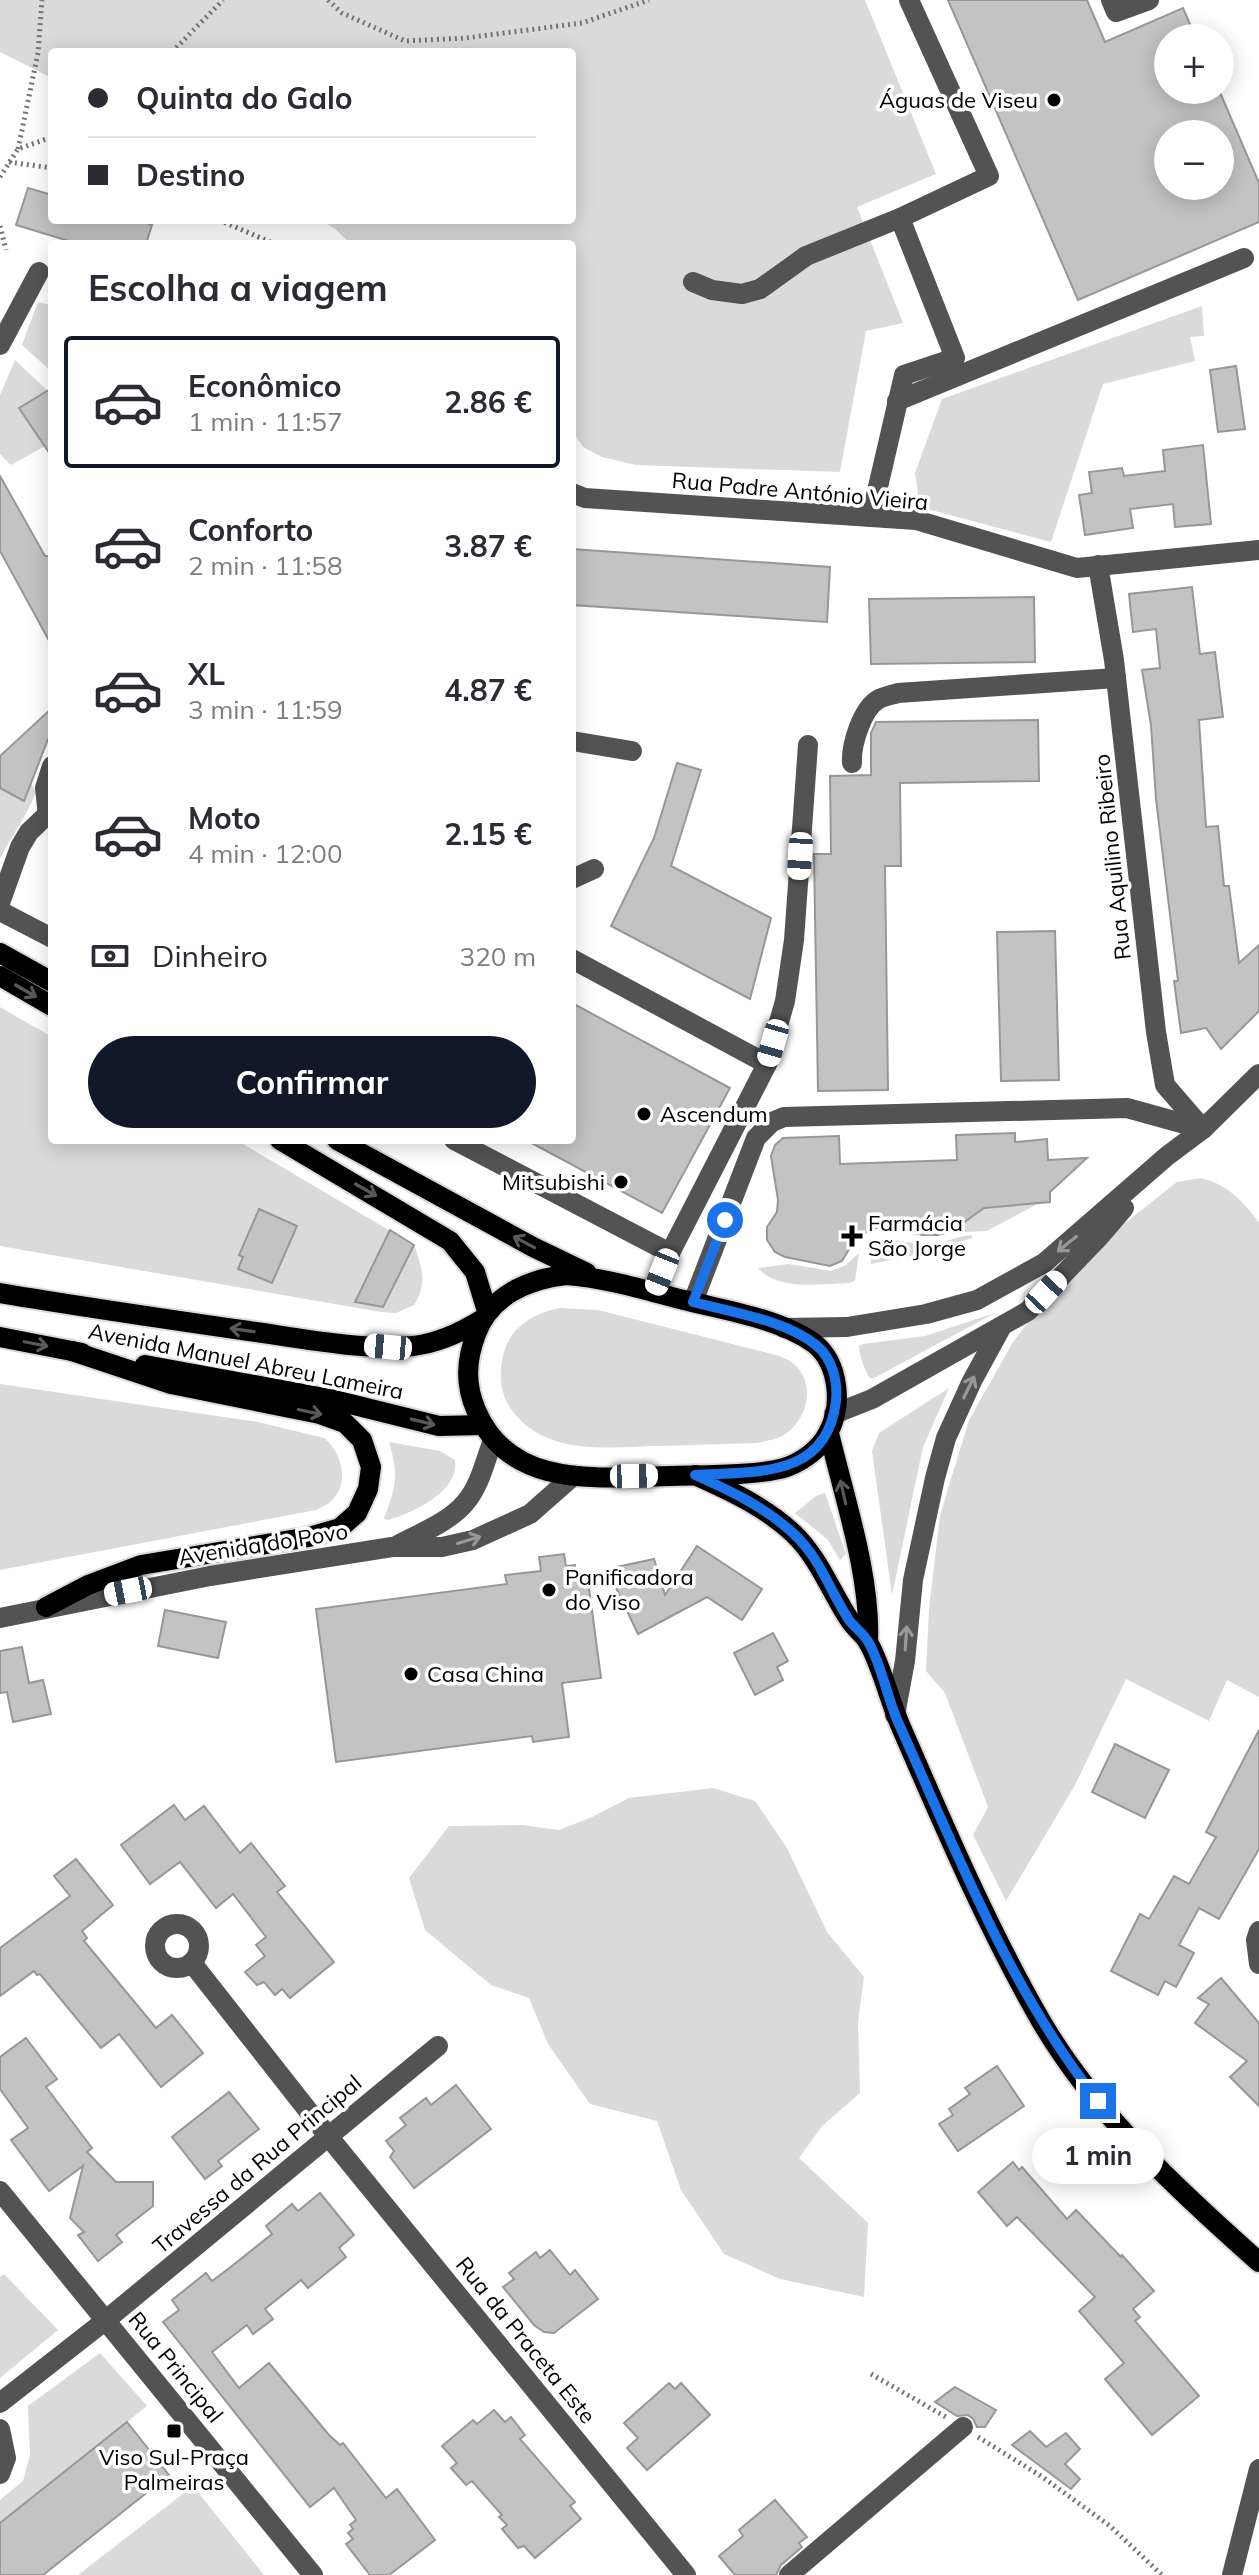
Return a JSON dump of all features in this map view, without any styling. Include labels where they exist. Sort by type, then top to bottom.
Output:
[{"type":"main road","points":[[0,953],[48,980]]},
{"type":"main road","points":[[0,976],[48,1004]]},
{"type":"main road","points":[[287,1144],[450,1241],[475,1272],[484,1316],[471,1348],[467,1374],[471,1399],[488,1432],[512,1455],[531,1465],[572,1477],[695,1475],[786,1467],[810,1454],[831,1424]]},
{"type":"main road","points":[[344,1144],[594,1277],[784,1328],[816,1345],[829,1361],[836,1386],[831,1424],[869,1615],[868,1642]]},
{"type":"main road","name":"Avenida Manuel Abreu Lameira","points":[[0,1293],[303,1339],[388,1347],[414,1346],[459,1333],[509,1294],[537,1279],[566,1275],[594,1277]]},
{"type":"main road","name":"Avenida Manuel Abreu Lameira","points":[[0,1337],[330,1399],[439,1426],[488,1432]]},
{"type":"main road","points":[[46,1607],[88,1585],[141,1565],[309,1537],[340,1528],[357,1513],[368,1489],[371,1467],[362,1440],[345,1423],[320,1414],[171,1384],[72,1351]]},
{"type":"main road","points":[[695,1475],[739,1494],[794,1534],[814,1557],[850,1621],[868,1642],[895,1715],[968,1877],[1022,1986],[1068,2064],[1113,2120],[1183,2195],[1259,2262]]},
{"type":"street","points":[[693,282],[712,290],[742,294],[760,289],[806,256],[900,218],[989,176],[909,0]]},
{"type":"street","points":[[1111,0],[1116,12],[1149,0]]},
{"type":"street","points":[[871,517],[904,375],[955,358],[900,218]]},
{"type":"street","points":[[897,401],[1244,258]]},
{"type":"street","points":[[0,345],[39,272]]},
{"type":"street","name":"Rua Padre António Vieira","points":[[576,495],[585,498],[916,520],[1077,568],[1259,550]]},
{"type":"street","name":"Rua Aquilino Ribeiro","points":[[1098,565],[1116,678],[1156,1032],[1165,1085],[1203,1129]]},
{"type":"street","points":[[852,763],[851,747],[861,722],[876,700],[898,693],[1116,678]]},
{"type":"street","points":[[576,742],[632,751]]},
{"type":"street","points":[[654,1292],[670,1253],[767,1064],[785,1001],[794,940],[808,745]]},
{"type":"street","points":[[48,779],[45,788],[48,803]]},
{"type":"street","points":[[0,903],[20,847],[29,832],[48,815]]},
{"type":"street","points":[[576,877],[594,869]]},
{"type":"street","points":[[0,911],[48,936]]},
{"type":"street","points":[[576,961],[767,1064]]},
{"type":"street","points":[[784,1328],[847,1327],[926,1314],[977,1300],[1044,1263],[1167,1156],[1203,1129],[1259,1074]]},
{"type":"street","points":[[693,1302],[756,1138],[772,1122],[784,1117],[1127,1108],[1203,1129]]},
{"type":"street","points":[[462,1144],[670,1253]]},
{"type":"street","points":[[831,1424],[1028,1311],[1100,1236],[1167,1156]]},
{"type":"street","points":[[895,1715],[905,1661],[913,1580],[943,1451],[972,1381],[1002,1326]]},
{"type":"street","name":"Avenida do Povo","points":[[392,1547],[443,1521],[465,1503],[478,1481],[488,1432]]},
{"type":"street","name":"Avenida do Povo","points":[[0,1618],[210,1576],[392,1547],[442,1547],[473,1540],[530,1514],[572,1477]]},
{"type":"street","points":[[1259,1931],[1256,1940],[1259,1964]]},
{"type":"street","name":"Rua da Praceta Este","points":[[192,1963],[328,2136],[686,2575]]},
{"type":"street","name":"Travessa da Rua Principal","points":[[0,2403],[106,2320],[438,2046]]},
{"type":"street","name":"Rua Principal","points":[[0,2191],[313,2575]]},
{"type":"street","points":[[789,2575],[963,2427]]},
{"type":"street","points":[[0,2429],[6,2458],[0,2474]]},
{"type":"street","points":[[1232,2575],[1259,2469]]},
{"type":"path","points":[[0,177],[18,149],[38,53],[42,0]]},
{"type":"path","points":[[176,48],[223,0]]},
{"type":"path","points":[[328,0],[342,13],[405,41],[466,38],[582,23],[649,0]]},
{"type":"path","points":[[18,149],[48,138]]},
{"type":"path","points":[[9,162],[48,167]]},
{"type":"path","points":[[228,224],[266,240]]},
{"type":"path","points":[[0,226],[6,250]]},
{"type":"path","points":[[871,2374],[1041,2476],[1110,2526],[1162,2575]]},
{"type":"shaded area","points":[[0,0],[865,0],[936,174],[857,207],[903,323],[866,331],[840,472],[636,465],[602,457],[583,447],[576,437],[576,240],[347,240],[327,224],[576,224],[576,48],[48,48],[48,76],[0,52]]},
{"type":"shaded area","points":[[38,302],[48,304],[48,368],[22,345]]},
{"type":"shaded area","points":[[1202,306],[1204,336],[1190,337],[1195,361],[1103,384],[1051,542],[920,507],[915,473],[942,399]]},
{"type":"shaded area","points":[[15,360],[48,391],[19,409],[45,446],[11,465],[0,454],[0,395]]},
{"type":"shaded area","points":[[0,769],[32,785],[36,792],[0,859]]},
{"type":"shaded area","points":[[0,1007],[48,1035],[48,1144],[243,1144],[414,1245],[422,1283],[414,1305],[396,1313],[381,1312],[0,1246]]},
{"type":"shaded area","points":[[1201,1178],[1234,1194],[1259,1222],[1259,1697],[1227,1680],[1209,1721],[1126,1679],[1075,1785],[1006,1901],[973,1835],[988,1807],[945,1693],[926,1671],[929,1609],[940,1515],[969,1420],[1013,1342],[1050,1294],[1096,1246],[1177,1182]]},
{"type":"shaded area","points":[[1039,1203],[987,1231],[946,1233],[985,1208]]},
{"type":"shaded area","points":[[971,1235],[973,1238],[871,1264],[870,1242],[878,1239],[932,1244]]},
{"type":"shaded area","points":[[859,1253],[855,1281],[849,1283],[788,1283],[766,1275],[758,1268],[789,1264],[831,1271],[846,1265]]},
{"type":"shaded area","points":[[560,1308],[598,1310],[776,1355],[793,1363],[803,1377],[807,1396],[802,1415],[782,1436],[757,1443],[598,1447],[559,1442],[541,1435],[525,1424],[507,1403],[501,1384],[502,1363],[506,1346],[524,1323]]},
{"type":"shaded area","points":[[995,1313],[874,1378],[870,1378],[864,1367],[859,1346],[863,1344],[925,1336]]},
{"type":"shaded area","points":[[0,1384],[258,1422],[324,1438],[339,1459],[341,1484],[331,1501],[316,1510],[0,1570]]},
{"type":"shaded area","points":[[949,1388],[923,1447],[892,1595],[872,1451],[879,1433]]},
{"type":"shaded area","points":[[389,1442],[440,1451],[455,1460],[455,1471],[443,1491],[433,1499],[388,1520],[384,1519],[395,1473]]},
{"type":"shaded area","points":[[825,1493],[846,1554],[840,1560],[828,1540],[795,1513],[816,1496]]},
{"type":"shaded area","points":[[713,1788],[755,1801],[787,1848],[827,1932],[864,1977],[858,2022],[860,2093],[822,2126],[799,2158],[868,2223],[864,2297],[780,2279],[724,2254],[681,2190],[657,2121],[590,2104],[548,2044],[529,1998],[491,1985],[425,1930],[409,1878],[449,1826],[522,1825],[559,1830],[629,1798]]},
{"type":"shaded area","points":[[4,2274],[58,2330],[0,2378],[0,2277]]},
{"type":"shaded area","points":[[100,2353],[147,2406],[0,2523],[0,2500],[23,2481],[30,2455],[28,2406]]},
{"type":"shaded area","points":[[193,2486],[264,2575],[78,2575]]},
{"type":"building","points":[[948,0],[1087,0],[1105,42],[1183,8],[1190,24],[1154,24],[1154,104],[1225,104],[1232,120],[1154,120],[1154,200],[1234,200],[1234,125],[1259,183],[1259,222],[1078,300]]},
{"type":"building","points":[[28,188],[48,194],[48,224],[152,225],[147,240],[66,240],[16,225]]},
{"type":"building","points":[[1236,366],[1245,429],[1218,432],[1210,370]]},
{"type":"building","points":[[48,390],[48,451],[19,408]]},
{"type":"building","points":[[1203,445],[1211,524],[1175,527],[1173,504],[1130,509],[1133,528],[1085,535],[1079,495],[1092,493],[1089,472],[1122,468],[1124,476],[1165,471],[1163,450]]},
{"type":"building","points":[[0,476],[45,556],[48,556],[48,639],[0,551]]},
{"type":"building","points":[[576,549],[830,567],[827,622],[576,605]]},
{"type":"building","points":[[1192,587],[1200,654],[1215,652],[1223,717],[1199,720],[1206,827],[1218,826],[1224,886],[1229,886],[1239,963],[1259,945],[1259,1011],[1221,1049],[1206,1028],[1181,1033],[1151,725],[1142,670],[1160,668],[1156,629],[1133,632],[1129,594]]},
{"type":"building","points":[[1034,597],[1035,662],[871,664],[869,599]]},
{"type":"building","points":[[48,712],[48,739],[24,801],[0,788],[0,756]]},
{"type":"building","points":[[1038,720],[1039,781],[900,783],[901,866],[885,866],[888,1090],[818,1091],[814,854],[831,854],[830,776],[871,775],[871,733],[876,722]]},
{"type":"building","points":[[677,763],[701,770],[671,866],[771,918],[750,999],[611,926],[654,838]]},
{"type":"building","points":[[1055,931],[1059,1080],[1001,1081],[997,932]]},
{"type":"building","name":"Ascendum","points":[[576,1005],[730,1088],[662,1213],[533,1144],[576,1144]]},
{"type":"building","points":[[1015,1133],[1015,1142],[1047,1139],[1048,1160],[1087,1158],[1050,1192],[1050,1202],[984,1208],[952,1231],[938,1235],[881,1226],[862,1234],[842,1261],[830,1266],[785,1257],[775,1252],[767,1240],[767,1227],[777,1212],[778,1200],[771,1156],[775,1145],[783,1138],[839,1136],[840,1164],[957,1160],[956,1135]]},
{"type":"building","points":[[259,1209],[297,1226],[272,1283],[238,1269],[243,1257],[239,1255]]},
{"type":"building","points":[[390,1230],[414,1245],[383,1307],[355,1302]]},
{"type":"building","points":[[697,1546],[762,1589],[742,1620],[707,1597],[638,1634],[607,1569],[654,1559],[665,1595]]},
{"type":"building","name":"Casa China","points":[[564,1554],[566,1566],[575,1565],[576,1575],[587,1573],[601,1678],[562,1683],[569,1737],[533,1742],[532,1736],[336,1762],[316,1609],[507,1584],[505,1575],[541,1571],[539,1557]]},
{"type":"building","points":[[165,1610],[226,1622],[218,1658],[158,1646]]},
{"type":"building","points":[[773,1633],[788,1661],[777,1667],[783,1680],[755,1695],[734,1653]]},
{"type":"building","points":[[22,1647],[29,1683],[43,1680],[51,1714],[13,1722],[7,1692],[0,1693],[0,1651]]},
{"type":"building","points":[[1259,1730],[1259,1849],[1219,1919],[1199,1908],[1179,1945],[1194,1953],[1176,1987],[1165,1981],[1158,1995],[1111,1971],[1140,1914],[1149,1919],[1174,1876],[1189,1884],[1216,1837],[1206,1832]]},
{"type":"building","points":[[1115,1744],[1169,1770],[1145,1818],[1092,1792]]},
{"type":"building","points":[[174,1805],[185,1820],[204,1806],[240,1853],[251,1843],[285,1886],[277,1892],[334,1962],[290,1998],[282,1989],[275,1995],[264,1982],[257,1985],[245,1972],[265,1956],[256,1945],[266,1937],[233,1894],[216,1908],[180,1862],[150,1884],[121,1845]]},
{"type":"building","points":[[76,1859],[113,1905],[82,1931],[87,1938],[84,1941],[156,2028],[172,2015],[203,2053],[161,2087],[119,2034],[101,2048],[40,1974],[34,1971],[0,1996],[0,1948],[70,1896],[54,1876]]},
{"type":"building","points":[[1221,1978],[1259,2023],[1259,2106],[1230,2077],[1247,2061],[1195,2023],[1209,2004],[1198,1998]]},
{"type":"building","points":[[26,2038],[57,2079],[46,2087],[92,2148],[87,2152],[116,2182],[153,2182],[153,2206],[116,2235],[122,2242],[98,2261],[78,2235],[84,2232],[70,2218],[83,2166],[49,2191],[11,2140],[28,2128],[0,2089],[0,2057]]},
{"type":"building","points":[[997,2066],[1024,2106],[958,2151],[939,2124],[953,2115],[949,2109],[970,2094],[965,2088]]},
{"type":"building","points":[[456,2085],[491,2129],[414,2188],[390,2157],[394,2151],[386,2141],[406,2125],[400,2118],[426,2098],[431,2105]]},
{"type":"building","points":[[229,2092],[259,2129],[218,2161],[222,2166],[205,2179],[172,2137]]},
{"type":"building","points":[[1013,2162],[1019,2170],[1022,2167],[1067,2219],[1076,2210],[1154,2291],[1133,2309],[1140,2317],[1135,2321],[1199,2396],[1152,2435],[1105,2379],[1124,2363],[1079,2311],[1095,2297],[1017,2217],[1007,2226],[978,2192]]},
{"type":"building","points":[[320,2193],[354,2235],[339,2248],[346,2257],[308,2288],[301,2280],[265,2309],[273,2319],[253,2334],[247,2325],[212,2352],[239,2388],[269,2363],[329,2435],[340,2445],[343,2443],[386,2498],[397,2489],[435,2540],[389,2575],[370,2575],[346,2544],[353,2539],[348,2533],[353,2529],[350,2525],[356,2520],[334,2488],[310,2507],[163,2322],[179,2310],[172,2300],[206,2273],[212,2281],[272,2234],[266,2226],[292,2204],[298,2211]]},
{"type":"building","points":[[550,2250],[570,2275],[575,2270],[598,2299],[554,2333],[544,2332],[534,2325],[503,2287],[514,2279],[509,2273],[536,2252],[540,2258]]},
{"type":"building","points":[[669,2383],[675,2389],[681,2383],[710,2415],[647,2470],[627,2448],[638,2438],[624,2423]]},
{"type":"building","points":[[955,2387],[996,2410],[985,2427],[977,2427],[968,2415],[957,2416],[935,2402]]},
{"type":"building","points":[[494,2410],[505,2422],[511,2417],[525,2435],[520,2439],[575,2502],[570,2506],[581,2519],[535,2558],[524,2546],[518,2548],[502,2529],[507,2525],[499,2517],[502,2515],[472,2481],[466,2485],[451,2468],[457,2463],[442,2446],[473,2420],[477,2424]]},
{"type":"building","points":[[127,2422],[169,2475],[43,2575],[0,2575],[0,2523]]},
{"type":"building","points":[[1030,2431],[1046,2447],[1066,2433],[1080,2449],[1065,2464],[1080,2479],[1071,2489],[1012,2445]]},
{"type":"building","points":[[775,2500],[807,2537],[799,2543],[802,2547],[781,2565],[776,2575],[735,2575],[719,2556],[743,2536],[739,2530]]},
{"type":"place","name":"Águas de Viseu","points":[[1054,100]]},
{"type":"place","name":"Ascendum","points":[[644,1114]]},
{"type":"place","name":"Mitsubishi","points":[[621,1182]]},
{"type":"place","name":"Farmácia São Jorge","points":[[852,1236]]},
{"type":"place","name":"Panificadora do Viso","points":[[549,1590]]},
{"type":"place","name":"Casa China","points":[[411,1674]]},
{"type":"place","name":"Viso Sul-Praça Palmeiras","points":[[174,2431]]},
{"type":"route","points":[[725,1220],[693,1302],[784,1328],[816,1345],[829,1361],[834,1374],[836,1398],[829,1433],[799,1461],[771,1470],[695,1475],[739,1494],[772,1516],[794,1534],[814,1557],[850,1621],[868,1642],[895,1715],[961,1863],[1022,1986],[1068,2064],[1098,2101]]}]
